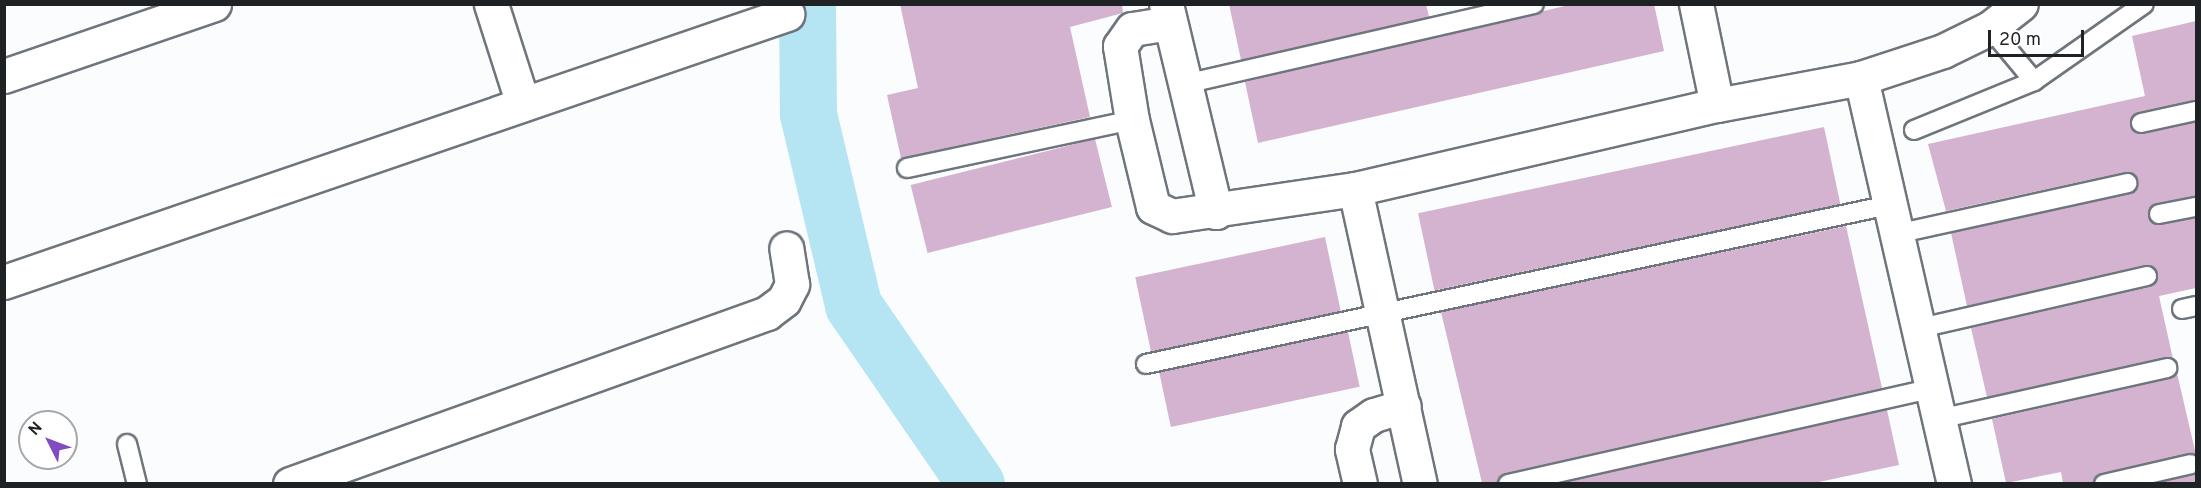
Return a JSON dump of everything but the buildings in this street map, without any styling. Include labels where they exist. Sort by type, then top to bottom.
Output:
[{"type":"street","points":[[4,76],[214,4]]},
{"type":"street","points":[[491,4],[523,104]]},
{"type":"street","points":[[1696,4],[1717,105]]},
{"type":"street","points":[[1216,212],[1168,14],[1132,29],[1122,39],[1132,120],[1153,207],[1172,216],[1216,212],[1355,189],[1717,105],[1861,78],[1943,51],[1990,28],[2021,4]]},
{"type":"street","points":[[4,282],[787,14]]},
{"type":"street","points":[[1861,78],[1916,329],[1954,483]]},
{"type":"street","points":[[1355,189],[1420,483]]},
{"type":"street","points":[[290,483],[767,313],[784,300],[792,284],[786,248]]},
{"type":"street","points":[[1360,483],[1352,449],[1358,426],[1374,415],[1404,406]]},
{"type":"lane","points":[[1185,84],[1534,4]]},
{"type":"lane","points":[[1914,130],[2034,81],[2144,4]]},
{"type":"lane","points":[[1990,28],[2034,81]]},
{"type":"lane","points":[[2141,123],[2196,111]]},
{"type":"lane","points":[[907,168],[1132,120]]},
{"type":"lane","points":[[1146,364],[1383,314],[1893,220],[2127,183]]},
{"type":"lane","points":[[2160,214],[2196,207]]},
{"type":"lane","points":[[1916,329],[2147,276]]},
{"type":"lane","points":[[1508,483],[1935,404],[2167,368]]},
{"type":"lane","points":[[127,444],[137,483]]},
{"type":"lane","points":[[2104,483],[2191,464]]},
{"type":"waterway","points":[[807,4],[808,114],[853,305],[976,484]]}]
